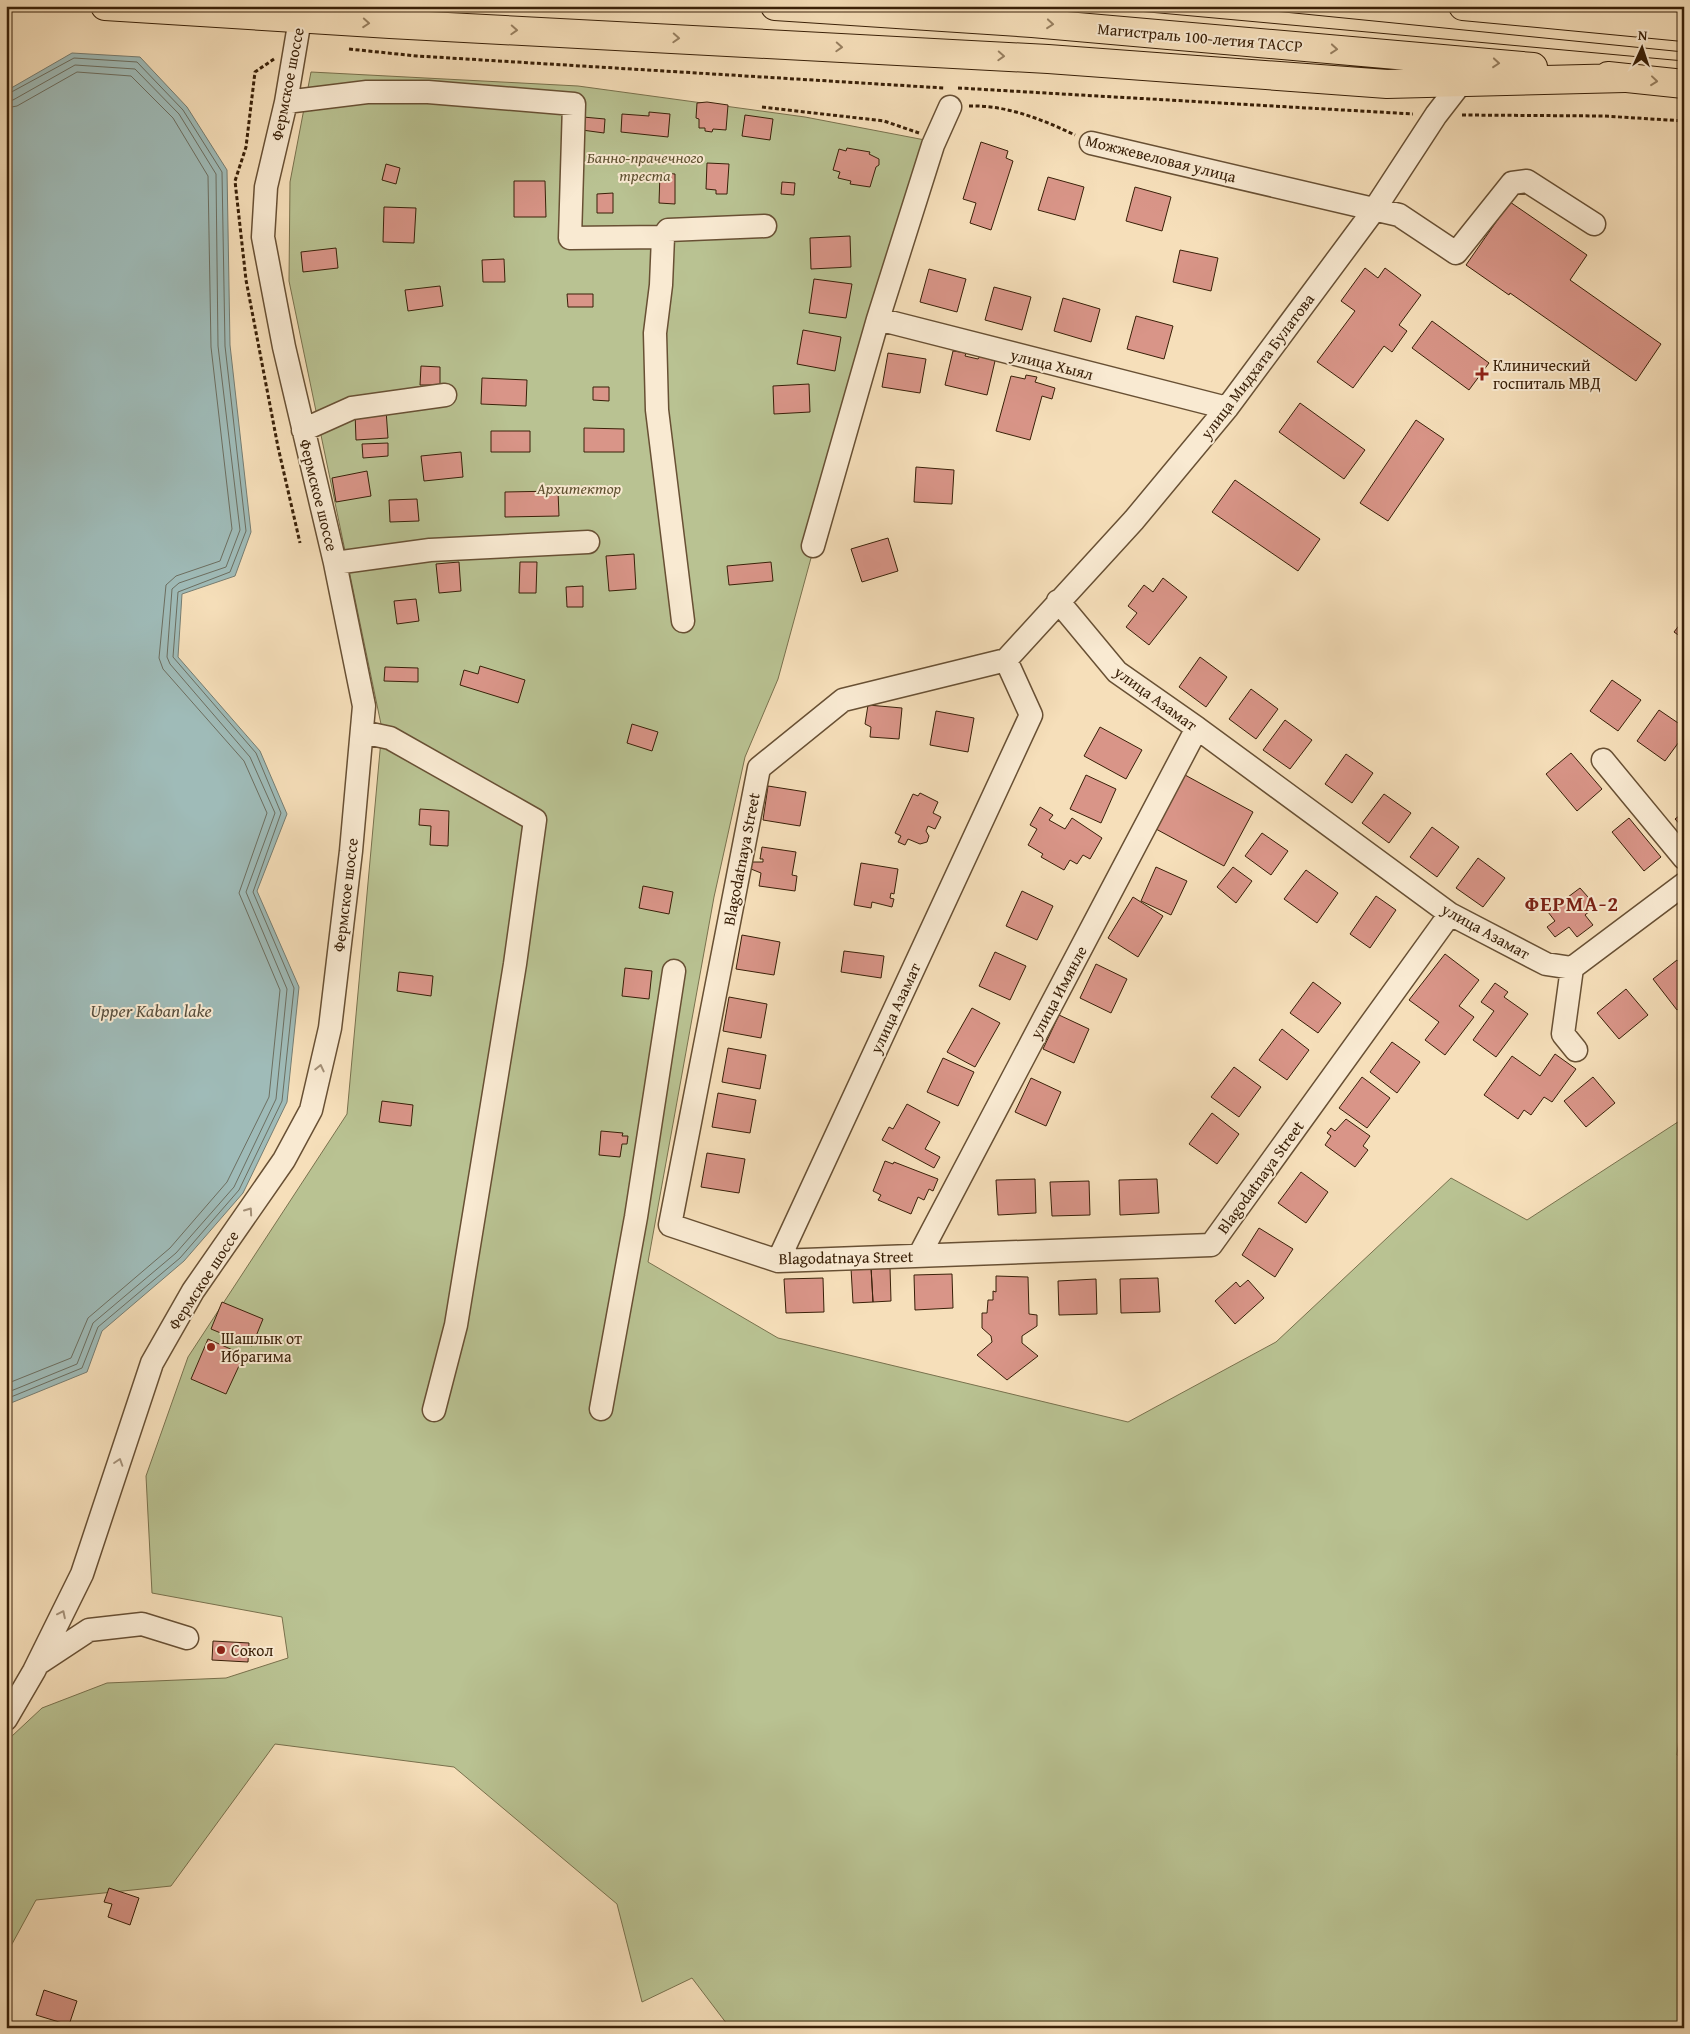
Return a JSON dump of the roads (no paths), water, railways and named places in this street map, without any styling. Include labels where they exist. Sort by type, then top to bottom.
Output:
[{"type":"main road","points":[[105,6],[301,12],[466,27],[1048,59],[1386,84],[1460,84],[1625,78],[1684,84]]},
{"type":"main road","points":[[418,6],[438,20],[466,27]]},
{"type":"main road","name":"Магистраль 100-летия ТАССР","points":[[775,6],[1032,22],[1502,64],[1625,78]]},
{"type":"main road","points":[[1462,6],[1684,27]]},
{"type":"main road","points":[[1569,6],[1630,21]]},
{"type":"street","name":"Фермское шоссе","points":[[6,1719],[38,1664],[82,1574],[152,1362],[193,1291],[284,1160],[310,1110],[330,1028],[351,851],[364,706],[335,563],[284,348],[264,237],[266,187],[286,102],[301,12]]},
{"type":"street","points":[[1420,84],[1430,96],[1436,114]]},
{"type":"street","name":"улица Мидхата Булатова","points":[[1058,601],[1134,520],[1227,408],[1374,210],[1436,114],[1460,84]]},
{"type":"street","points":[[286,102],[367,92],[428,92],[574,104],[570,238],[663,237]]},
{"type":"street","points":[[814,546],[878,319],[950,94]]},
{"type":"street","name":"Можжевеловая улица","points":[[1092,143],[1398,215],[1456,253],[1512,183],[1527,181],[1594,224]]},
{"type":"street","points":[[683,621],[657,410],[655,333],[661,285],[663,237],[668,230],[765,226]]},
{"type":"street","name":"улица Хыял","points":[[878,319],[1227,408]]},
{"type":"street","points":[[303,430],[352,408],[445,395]]},
{"type":"street","points":[[335,563],[430,550],[588,542]]},
{"type":"street","points":[[1006,660],[1058,601]]},
{"type":"street","name":"улица Азамат","points":[[1058,601],[1117,672],[1197,728],[1450,914],[1546,964],[1572,968]]},
{"type":"street","name":"улица Азамат","points":[[778,1261],[1031,715],[1006,660]]},
{"type":"street","name":"Blagodatnaya Street","points":[[1006,660],[843,700],[759,768],[670,1225],[778,1261],[1211,1245],[1450,914]]},
{"type":"street","name":"улица Имянле","points":[[919,1256],[1197,728]]},
{"type":"street","points":[[362,732],[390,738],[535,820],[515,964],[456,1325],[434,1410]]},
{"type":"street","points":[[1602,760],[1684,858]]},
{"type":"street","points":[[1576,1050],[1563,1034],[1572,968],[1684,884]]},
{"type":"street","points":[[601,1409],[636,1217],[674,972]]},
{"type":"street","points":[[636,1217],[670,1225]]},
{"type":"street","points":[[38,1664],[88,1630],[142,1624],[188,1638]]},
{"type":"water","name":"Upper Kaban lake","points":[[72,53],[140,57],[187,107],[227,170],[230,345],[251,532],[235,576],[182,594],[178,657],[260,751],[287,814],[257,891],[299,987],[287,1102],[243,1193],[184,1261],[102,1331],[87,1372],[6,1405],[6,91]]},
{"type":"tram line","points":[[1083,6],[1684,61]]},
{"type":"tram line","points":[[1224,6],[1684,52]]},
{"type":"place","name":"Клинический госпиталь МВД","points":[[1482,374]]},
{"type":"place","name":"Шашлык от Ибрагима","points":[[211,1347]]},
{"type":"place","name":"Сокол","points":[[221,1650]]},
{"type":"district","name":"ФЕРМА-2","points":[[1572,903]]},
{"type":"park label","name":"Банно-прачечного треста","points":[[645,166]]},
{"type":"park label","name":"Архитектор","points":[[579,488]]}]
